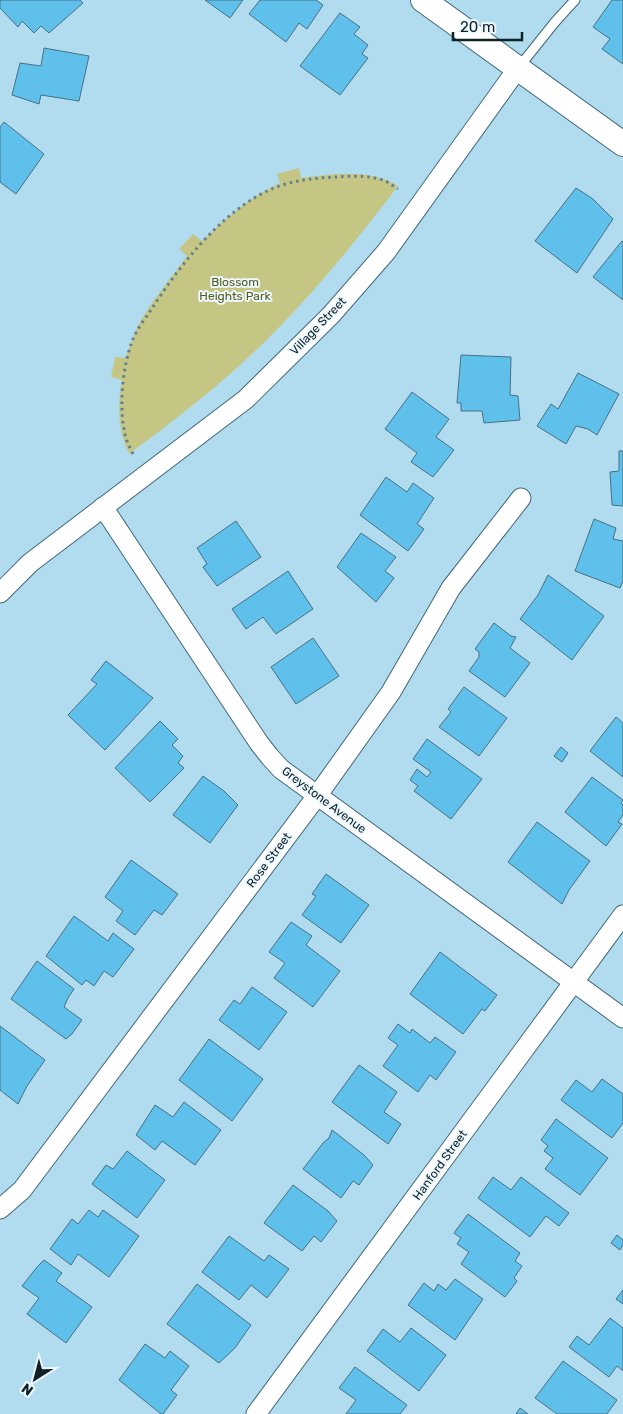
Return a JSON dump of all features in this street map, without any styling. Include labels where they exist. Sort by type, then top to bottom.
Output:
[{"type":"street","points":[[423,0],[623,144]]},
{"type":"street","name":"Village Street","points":[[0,593],[30,563],[246,399],[331,314],[386,252],[518,68]]},
{"type":"street","name":"Rose Street","points":[[0,1208],[22,1190],[317,796],[391,692],[451,588],[521,498]]},
{"type":"street","name":"Greystone Avenue","points":[[103,507],[270,757],[281,769],[623,1018]]},
{"type":"street","name":"Hanford Street","points":[[256,1414],[623,915]]},
{"type":"lane","name":"Village Street","points":[[518,68],[575,0]]},
{"type":"path","points":[[133,454],[124,430],[122,413],[129,352],[134,338],[161,294],[176,272],[195,250],[232,215],[262,194],[281,185],[300,180],[342,177],[374,178],[385,181],[398,189]]},
{"type":"green space","name":"Blossom Heights Park","points":[[299,168],[301,178],[351,174],[376,177],[398,186],[329,272],[273,334],[208,393],[129,454],[125,445],[120,418],[119,399],[122,380],[111,377],[115,357],[125,358],[138,325],[151,304],[187,256],[179,249],[193,234],[202,241],[239,209],[280,183],[277,174]]},
{"type":"building","points":[[0,0],[80,0],[83,3],[49,33],[41,26],[34,33],[22,21],[18,27],[0,8]]},
{"type":"building","points":[[205,0],[243,0],[230,18]]},
{"type":"building","points":[[260,0],[316,0],[323,5],[307,29],[299,23],[286,42],[249,14]]},
{"type":"building","points":[[612,0],[623,0],[623,64],[602,49],[610,39],[593,27]]},
{"type":"building","points":[[340,13],[360,27],[354,34],[368,45],[362,54],[368,58],[340,95],[300,66]]},
{"type":"building","points":[[44,48],[89,56],[79,101],[41,95],[39,104],[12,95],[20,63],[41,66]]},
{"type":"building","points":[[4,122],[44,154],[16,194],[0,182],[0,127]]},
{"type":"building","points":[[576,188],[593,199],[613,219],[577,273],[535,241]]},
{"type":"building","points":[[623,242],[623,300],[593,277]]},
{"type":"building","points":[[461,355],[511,357],[510,395],[518,396],[520,420],[484,423],[482,411],[461,411],[461,403],[457,403]]},
{"type":"building","points":[[578,373],[619,394],[597,435],[588,429],[576,426],[566,444],[537,426],[551,404],[558,409]]},
{"type":"building","points":[[412,392],[449,419],[436,437],[454,450],[433,477],[411,462],[417,453],[385,429]]},
{"type":"building","points":[[619,451],[623,451],[623,506],[612,505],[610,472],[619,471]]},
{"type":"building","points":[[386,477],[407,492],[413,483],[434,498],[417,524],[424,529],[408,551],[360,515]]},
{"type":"building","points":[[594,519],[616,528],[613,539],[623,541],[623,581],[620,588],[575,571]]},
{"type":"building","points":[[236,521],[261,557],[217,586],[203,567],[207,564],[197,548]]},
{"type":"building","points":[[361,533],[396,557],[385,571],[394,578],[376,602],[337,567]]},
{"type":"building","points":[[288,571],[313,609],[276,634],[263,617],[246,629],[232,609]]},
{"type":"building","points":[[548,575],[604,616],[572,660],[520,619],[538,595]]},
{"type":"building","points":[[494,623],[511,636],[516,637],[510,648],[530,663],[505,697],[469,671],[479,657],[479,652],[475,649]]},
{"type":"building","points":[[313,638],[339,676],[296,704],[271,667]]},
{"type":"building","points":[[106,661],[153,698],[105,750],[68,715],[97,684],[91,680]]},
{"type":"building","points":[[464,687],[507,718],[479,756],[439,727],[451,712],[448,709]]},
{"type":"building","points":[[616,717],[623,723],[623,777],[590,751]]},
{"type":"building","points":[[160,721],[178,739],[172,745],[183,756],[178,763],[184,768],[150,802],[115,768]]},
{"type":"building","points":[[427,739],[482,779],[451,819],[414,791],[418,786],[410,780],[417,769],[427,777],[431,772],[413,759]]},
{"type":"building","points":[[561,747],[568,753],[562,762],[554,756]]},
{"type":"building","points":[[203,776],[224,791],[238,805],[210,843],[173,815]]},
{"type":"building","points":[[592,777],[623,800],[621,803],[623,805],[623,815],[618,822],[622,824],[606,846],[565,812]]},
{"type":"building","points":[[537,822],[590,861],[569,890],[562,904],[508,862]]},
{"type":"building","points":[[131,860],[178,894],[162,915],[154,910],[135,935],[116,921],[123,911],[105,897]]},
{"type":"building","points":[[326,874],[369,905],[341,943],[302,915],[316,896],[312,894]]},
{"type":"building","points":[[74,916],[108,941],[113,933],[134,949],[113,977],[104,971],[94,986],[86,980],[82,985],[46,956]]},
{"type":"building","points":[[291,922],[312,936],[306,945],[340,971],[313,1007],[274,978],[285,963],[269,952]]},
{"type":"building","points":[[440,952],[497,995],[485,1011],[482,1009],[463,1034],[410,994]]},
{"type":"building","points":[[37,961],[74,989],[64,1007],[82,1020],[66,1039],[11,999]]},
{"type":"building","points":[[252,987],[287,1012],[259,1050],[219,1020],[234,1000],[240,1004]]},
{"type":"building","points":[[398,1024],[410,1033],[412,1029],[430,1043],[435,1037],[456,1052],[436,1080],[430,1075],[418,1092],[383,1066],[398,1045],[388,1038]]},
{"type":"building","points":[[0,1026],[45,1060],[27,1086],[18,1104],[0,1090]]},
{"type":"building","points":[[209,1039],[263,1079],[232,1121],[179,1080]]},
{"type":"building","points":[[359,1065],[397,1092],[384,1112],[401,1124],[388,1144],[332,1102]]},
{"type":"building","points":[[602,1079],[623,1094],[623,1123],[612,1138],[561,1100],[576,1080],[592,1092]]},
{"type":"building","points":[[184,1102],[221,1130],[195,1165],[162,1141],[155,1150],[136,1135],[155,1105],[173,1117]]},
{"type":"building","points":[[556,1119],[608,1158],[580,1195],[545,1169],[553,1158],[544,1151],[548,1146],[541,1140]]},
{"type":"building","points":[[332,1130],[364,1155],[373,1165],[359,1185],[353,1181],[341,1198],[303,1169],[329,1138]]},
{"type":"building","points":[[127,1151],[165,1180],[137,1218],[92,1184],[106,1165],[113,1169]]},
{"type":"building","points":[[493,1177],[511,1190],[521,1177],[569,1213],[559,1226],[546,1216],[530,1237],[478,1198]]},
{"type":"building","points":[[293,1185],[328,1211],[337,1221],[321,1242],[314,1236],[302,1251],[264,1223]]},
{"type":"building","points":[[89,1210],[98,1217],[103,1210],[139,1236],[109,1277],[78,1254],[71,1265],[50,1249],[72,1219],[78,1224]]},
{"type":"building","points":[[468,1214],[520,1253],[515,1261],[522,1266],[514,1278],[517,1281],[505,1297],[461,1264],[469,1252],[457,1244],[461,1238],[454,1233]]},
{"type":"building","points":[[617,1235],[623,1240],[620,1250],[611,1243]]},
{"type":"building","points":[[229,1236],[264,1261],[269,1255],[289,1269],[267,1298],[251,1285],[239,1300],[202,1272]]},
{"type":"building","points":[[44,1260],[62,1273],[56,1281],[92,1307],[66,1343],[27,1314],[39,1298],[22,1286]]},
{"type":"building","points":[[455,1279],[483,1299],[455,1340],[408,1305],[424,1283],[434,1291],[438,1284],[446,1290]]},
{"type":"building","points":[[197,1284],[251,1325],[235,1348],[219,1363],[167,1324]]},
{"type":"building","points":[[623,1290],[623,1304],[616,1299]]},
{"type":"building","points":[[610,1318],[623,1328],[623,1371],[617,1366],[609,1377],[569,1347],[577,1336],[589,1345]]},
{"type":"building","points":[[411,1328],[446,1355],[419,1391],[367,1351],[383,1329],[400,1342]]},
{"type":"building","points":[[145,1344],[165,1358],[170,1351],[189,1366],[171,1390],[177,1395],[163,1414],[119,1380]]},
{"type":"building","points":[[563,1361],[617,1400],[607,1414],[557,1414],[535,1398]]},
{"type":"building","points":[[355,1367],[407,1405],[400,1414],[346,1414],[356,1400],[339,1388]]},
{"type":"building","points":[[520,1408],[528,1414],[516,1414]]}]
